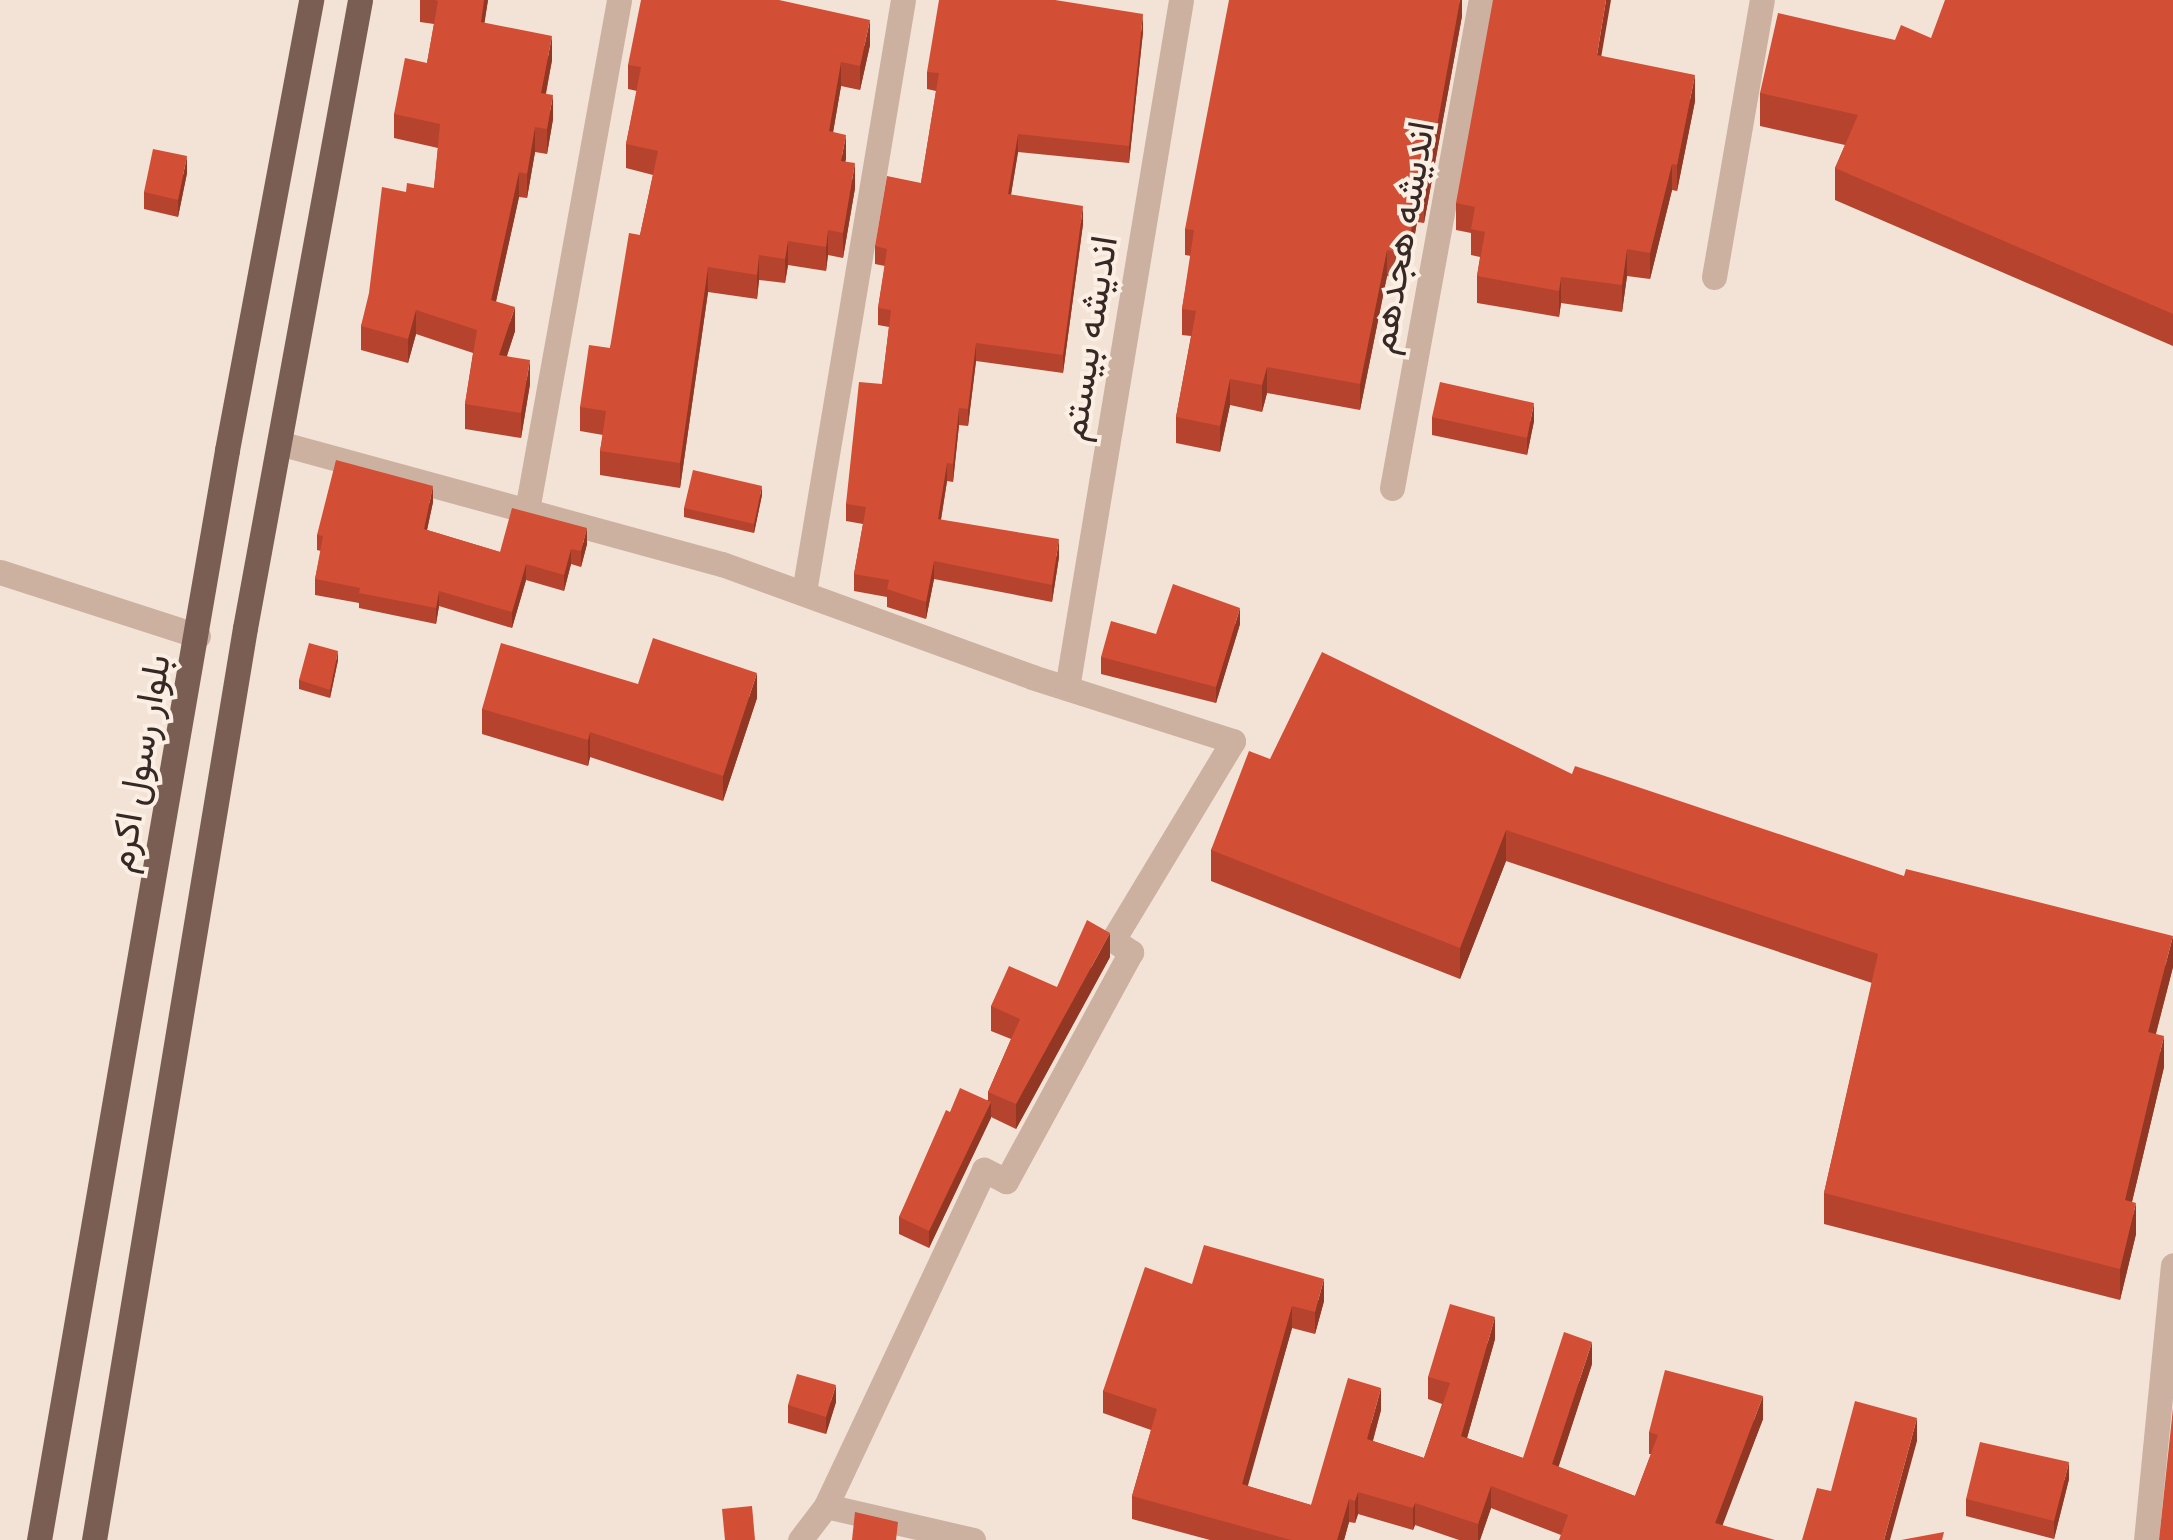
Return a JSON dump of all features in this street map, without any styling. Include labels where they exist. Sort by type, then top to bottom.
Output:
[{"type":"main road","name":"بلوار رسول اکرم","points":[[39,1540],[198,636],[227,450],[311,0]]},
{"type":"main road","points":[[94,1540],[279,443],[360,0]]},
{"type":"street","points":[[527,510],[618,0]]},
{"type":"street","points":[[804,592],[903,0]]},
{"type":"street","name":"اندیشه بیستم","points":[[1067,688],[1181,0]]},
{"type":"street","name":"اندیشه هجدهم","points":[[1392,488],[1481,0]]},
{"type":"street","points":[[1714,277],[1762,0]]},
{"type":"street","points":[[279,443],[527,510],[804,592],[1067,688],[1234,741],[1113,940],[1132,952],[1006,1180],[984,1170],[826,1506],[800,1540]]},
{"type":"street","points":[[0,572],[198,636]]},
{"type":"street","points":[[2146,1540],[2173,1264]]},
{"type":"street","points":[[826,1506],[974,1540]]},
{"type":"building","points":[[434,0],[484,0],[481,22],[552,36],[541,93],[553,95],[547,129],[535,127],[527,174],[519,172],[491,300],[515,307],[499,355],[530,360],[521,413],[465,404],[477,330],[416,310],[408,339],[361,326],[382,187],[406,192],[407,183],[434,188],[440,124],[394,114],[405,58],[427,63],[438,1]]},
{"type":"building","points":[[641,0],[779,0],[870,20],[860,66],[841,62],[829,131],[846,135],[841,161],[855,163],[843,233],[828,230],[826,247],[788,241],[785,259],[759,255],[757,275],[708,267],[680,463],[600,451],[606,411],[580,407],[589,345],[610,348],[629,233],[640,235],[658,151],[626,144],[641,67],[628,65]]},
{"type":"building","points":[[939,0],[1055,0],[1143,14],[1129,146],[1018,134],[1008,194],[1083,206],[1063,355],[976,343],[968,409],[959,408],[953,464],[947,463],[938,519],[1059,539],[1052,585],[934,561],[926,602],[887,589],[889,580],[854,574],[866,507],[846,504],[859,382],[882,384],[891,310],[878,308],[887,249],[875,246],[887,176],[921,183],[939,73],[927,72]]},
{"type":"building","points":[[1229,0],[1460,0],[1424,197],[1417,196],[1407,254],[1387,250],[1360,384],[1267,367],[1262,385],[1230,379],[1220,426],[1176,417],[1196,311],[1182,309],[1194,230],[1185,229]]},
{"type":"building","points":[[1493,0],[1606,0],[1597,55],[1695,75],[1677,165],[1672,164],[1650,253],[1627,249],[1622,285],[1561,277],[1559,291],[1477,276],[1485,232],[1471,229],[1475,207],[1456,203]]},
{"type":"building","points":[[1945,0],[2173,0],[2173,314],[1835,168],[1858,115],[1760,93],[1778,13],[1895,40],[1901,25],[1931,38]]},
{"type":"building","points":[[153,149],[187,156],[178,200],[144,192]]},
{"type":"building","points":[[1440,382],[1534,403],[1527,438],[1432,417]]},
{"type":"building","points":[[336,460],[433,486],[424,529],[500,552],[512,508],[587,528],[581,551],[571,549],[564,575],[526,564],[512,612],[439,591],[436,608],[359,593],[360,588],[315,579],[323,536],[317,535]]},
{"type":"building","points":[[693,470],[762,486],[754,524],[684,508]]},
{"type":"building","points":[[1173,584],[1240,608],[1216,687],[1101,657],[1111,621],[1156,634]]},
{"type":"building","points":[[653,638],[757,673],[723,776],[590,732],[588,740],[482,709],[501,643],[638,684]]},
{"type":"building","points":[[309,643],[338,651],[330,690],[299,680]]},
{"type":"building","points":[[1322,652],[1572,774],[1575,766],[1904,876],[1906,869],[2173,936],[2148,1032],[2164,1036],[2125,1200],[2136,1203],[2120,1269],[1824,1193],[1878,954],[1506,830],[1460,948],[1211,850],[1249,751],[1270,759]]},
{"type":"building","points":[[1087,920],[1110,933],[1016,1104],[988,1092],[1020,1019],[991,1006],[1009,966],[1057,987]]},
{"type":"building","points":[[960,1088],[991,1102],[929,1231],[899,1217],[946,1110],[950,1112]]},
{"type":"building","points":[[1204,1245],[1324,1279],[1315,1312],[1292,1306],[1242,1484],[1311,1505],[1348,1378],[1381,1388],[1367,1439],[1424,1458],[1450,1383],[1428,1377],[1450,1304],[1495,1317],[1461,1436],[1523,1458],[1564,1332],[1592,1342],[1552,1464],[1635,1496],[1658,1435],[1649,1432],[1665,1370],[1763,1396],[1715,1523],[1775,1540],[1559,1540],[1568,1515],[1491,1486],[1478,1524],[1415,1503],[1413,1508],[1358,1492],[1355,1501],[1349,1499],[1337,1540],[1291,1540],[1132,1496],[1157,1409],[1103,1391],[1145,1267],[1192,1284]]},
{"type":"building","points":[[797,1374],[836,1385],[826,1417],[788,1405]]},
{"type":"building","points":[[1855,1401],[1917,1418],[1884,1540],[1802,1540],[1817,1488],[1831,1491]]},
{"type":"building","points":[[2173,1408],[2173,1540],[2159,1540]]},
{"type":"building","points":[[1980,1442],[2069,1462],[2054,1521],[1966,1499]]},
{"type":"building","points":[[752,1506],[755,1540],[725,1540],[722,1509]]},
{"type":"building","points":[[855,1512],[898,1522],[896,1540],[852,1540]]},
{"type":"building","points":[[1944,1532],[1942,1540],[1901,1540]]}]
